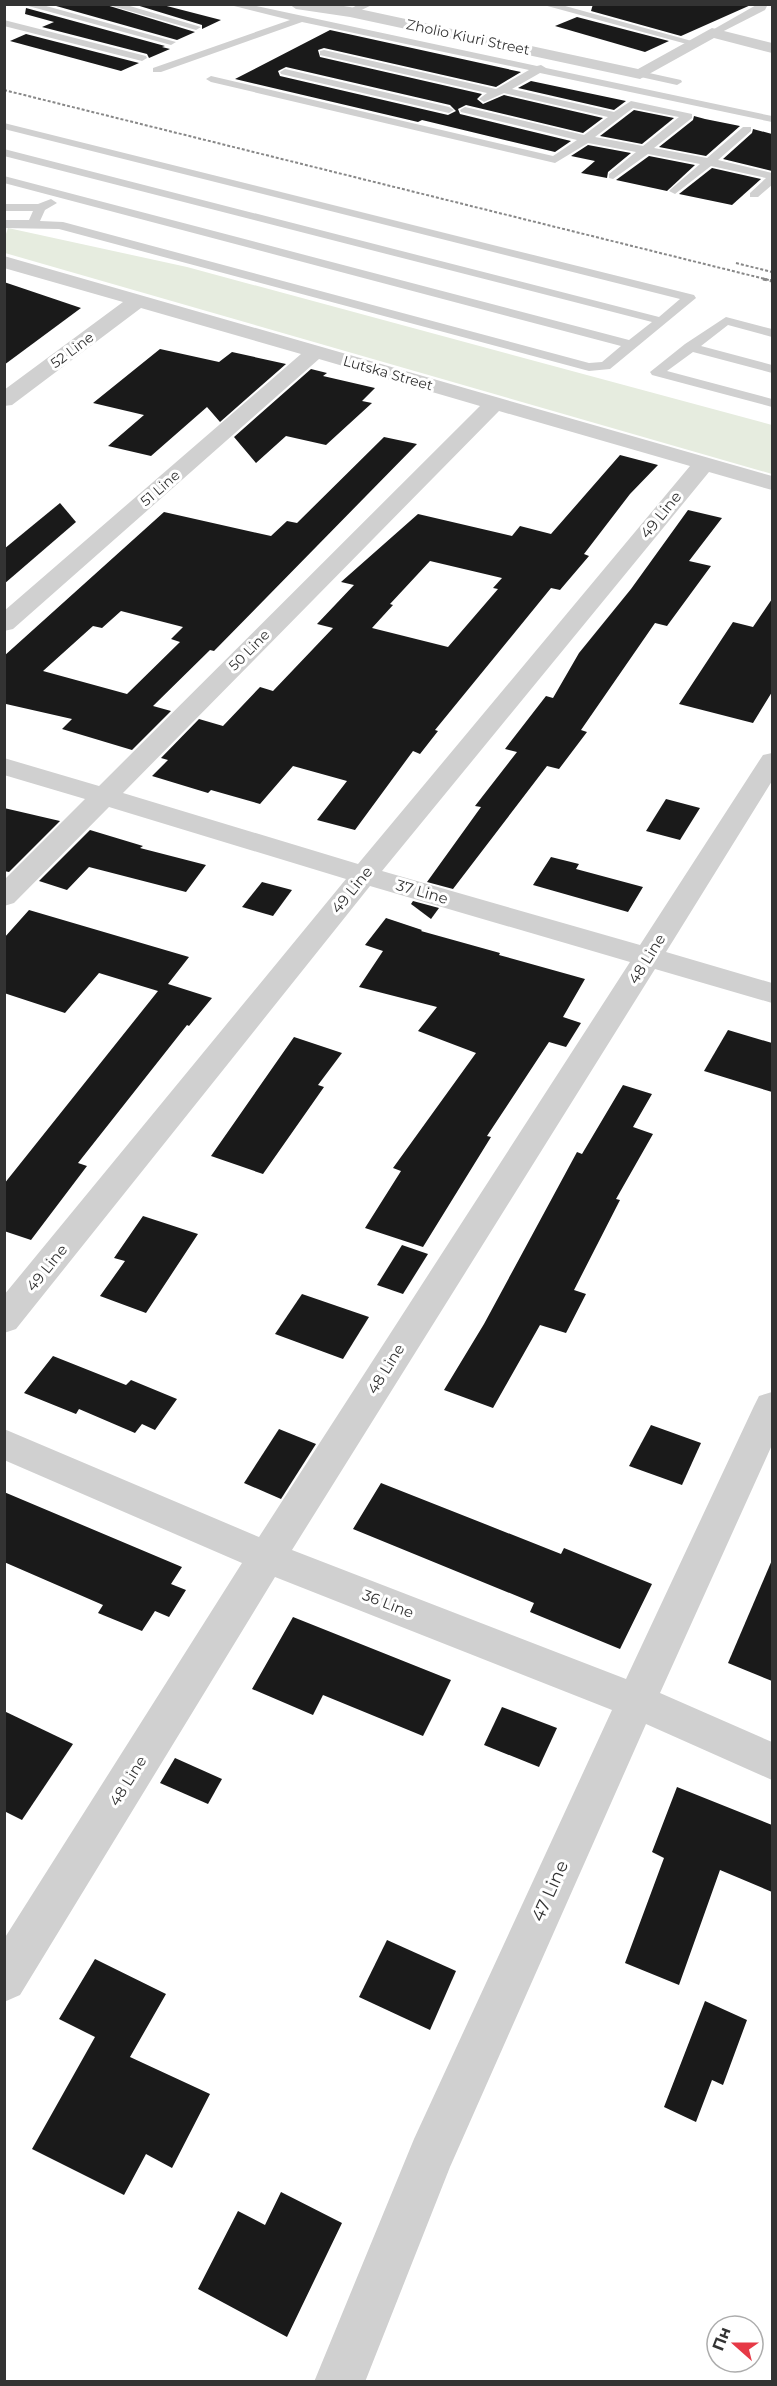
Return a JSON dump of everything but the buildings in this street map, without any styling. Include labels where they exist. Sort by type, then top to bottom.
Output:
[{"type":"street","name":"Zholio Kiuri Street","points":[[297,12],[316,9],[350,12],[640,74]]},
{"type":"street","points":[[640,74],[712,33],[772,48]]},
{"type":"street","name":"Lutska Street","points":[[4,262],[772,483]]},
{"type":"street","name":"52 Line","points":[[4,400],[139,300]]},
{"type":"street","name":"51 Line","points":[[4,624],[315,352]]},
{"type":"street","name":"50 Line","points":[[4,897],[494,404]]},
{"type":"street","name":"49 Line","points":[[4,1320],[364,875],[704,463]]},
{"type":"street","name":"48 Line","points":[[4,1980],[267,1557],[772,761]]},
{"type":"street","name":"37 Line","points":[[4,766],[364,875],[772,993]]},
{"type":"street","name":"47 Line","points":[[339,2382],[431,2156],[772,1406]]},
{"type":"street","name":"36 Line","points":[[4,1444],[267,1557],[636,1701],[772,1761]]},
{"type":"lane","points":[[26,4],[47,6],[171,42]]},
{"type":"lane","points":[[110,4],[196,27]]},
{"type":"lane","points":[[231,4],[297,12],[772,119]]},
{"type":"lane","points":[[350,12],[369,4]]},
{"type":"lane","points":[[545,4],[694,43]]},
{"type":"lane","points":[[712,33],[762,8],[763,4]]},
{"type":"lane","points":[[5,23],[47,6]]},
{"type":"lane","points":[[157,69],[297,12]]},
{"type":"lane","points":[[5,23],[142,58]]},
{"type":"lane","points":[[324,53],[615,115]]},
{"type":"lane","points":[[465,110],[541,68]]},
{"type":"lane","points":[[285,72],[449,110],[465,110],[586,139],[772,178]]},
{"type":"lane","points":[[640,74],[677,82]]},
{"type":"lane","points":[[211,79],[555,160],[631,104],[688,116],[613,177]]},
{"type":"lane","points":[[421,127],[449,110]]},
{"type":"lane","points":[[4,126],[690,298],[605,366],[590,367],[59,225],[4,224]]},
{"type":"lane","points":[[675,191],[747,129]]},
{"type":"lane","points":[[4,152],[661,321]]},
{"type":"lane","points":[[4,207],[40,208],[134,159]]},
{"type":"lane","points":[[772,178],[754,195],[772,200]]},
{"type":"lane","points":[[4,179],[631,345]]},
{"type":"lane","points":[[33,224],[40,208]]},
{"type":"lane","points":[[365,306],[461,241]]},
{"type":"lane","points":[[772,333],[726,321],[657,372],[772,403]]},
{"type":"lane","points":[[690,347],[772,369]]},
{"type":"shaded area","points":[[8,228],[187,267],[772,425],[772,474],[5,253],[5,237]]},
{"type":"railway","points":[[4,90],[769,280]]},
{"type":"railway","points":[[736,263],[772,272]]},
{"type":"railway","points":[[763,279],[772,281]]}]
